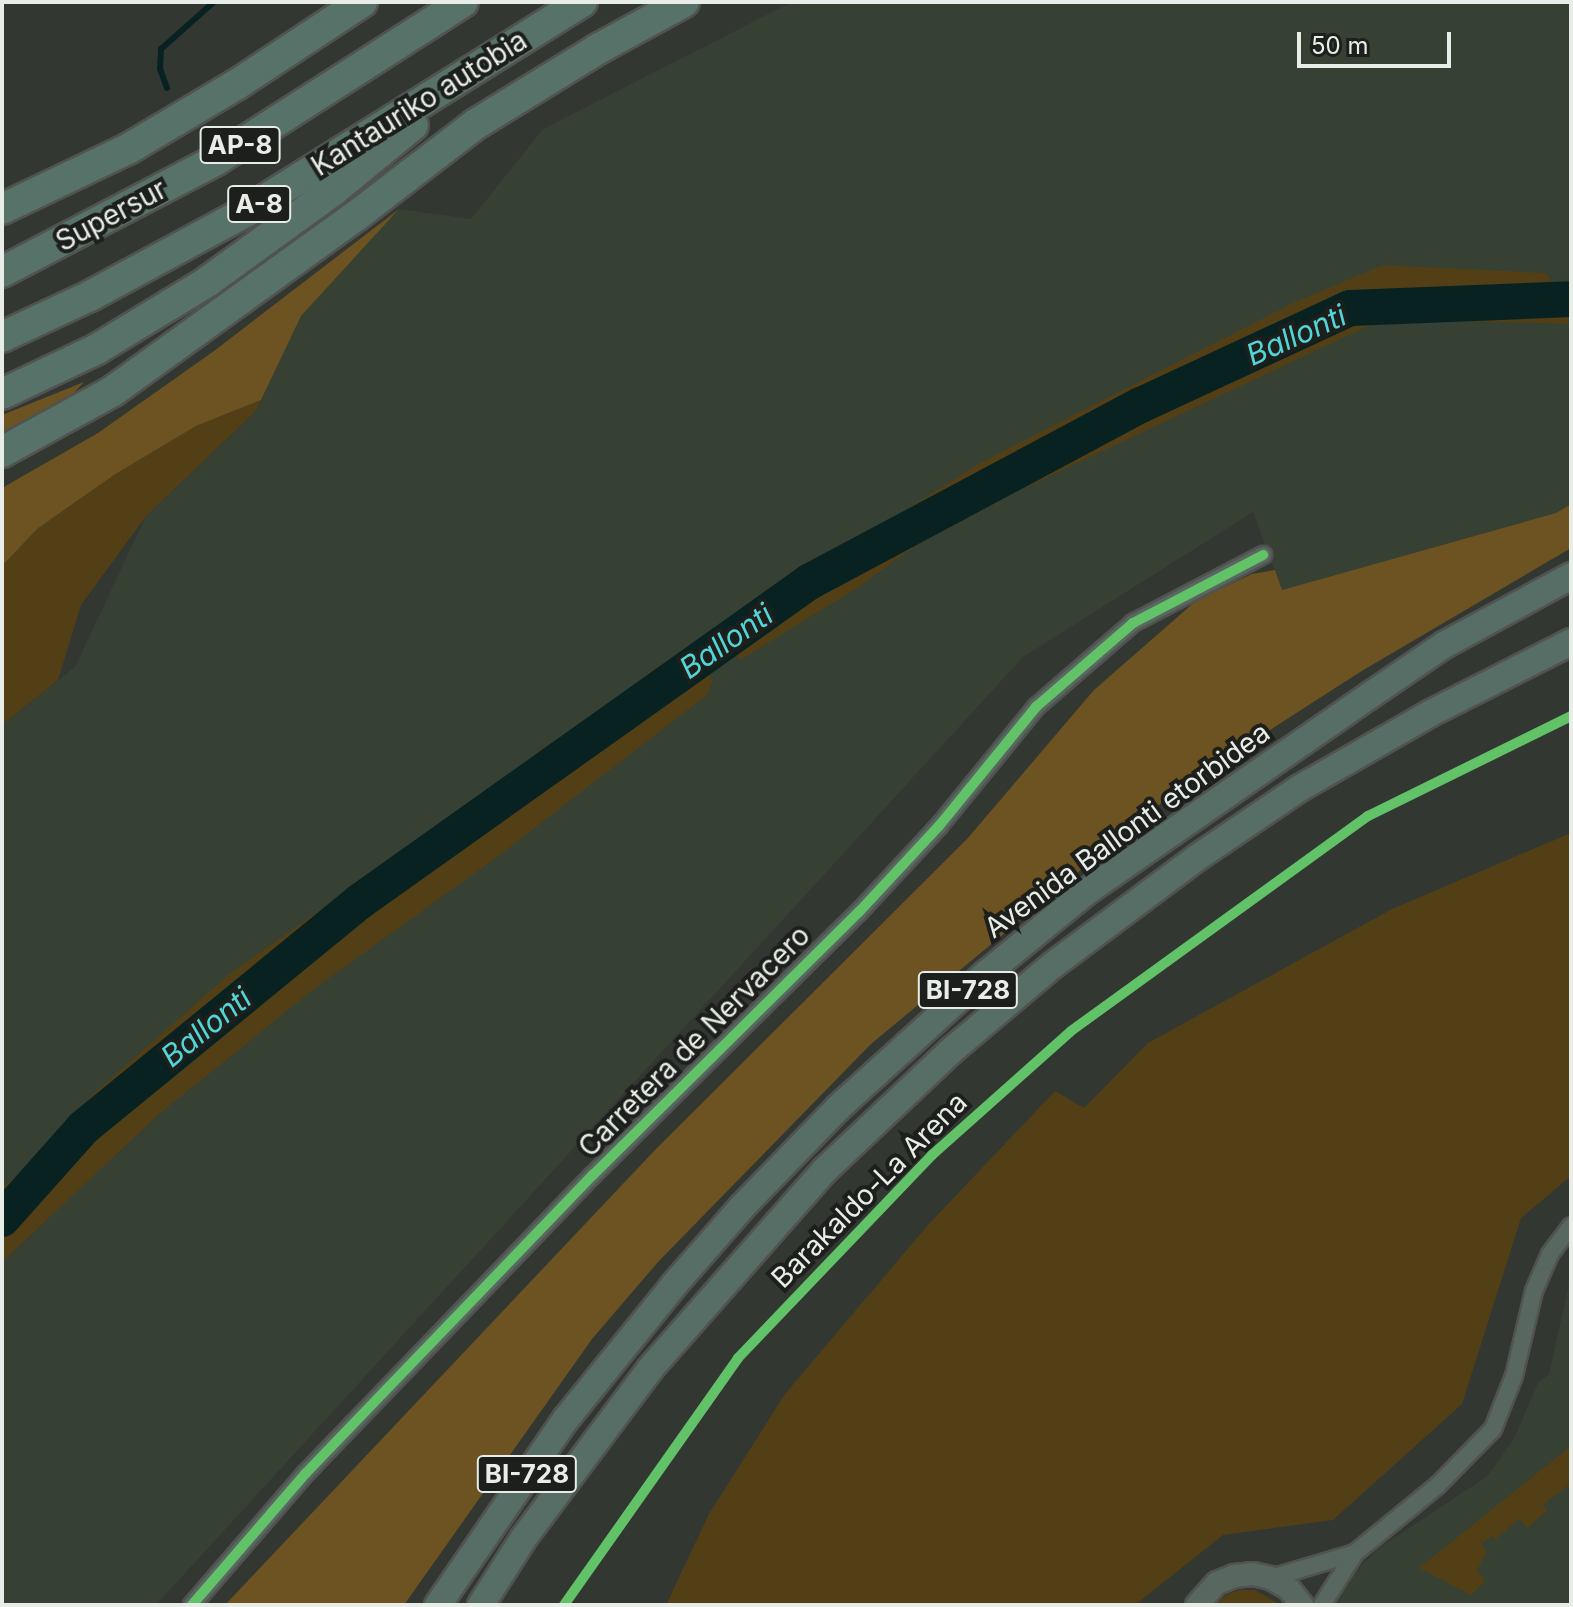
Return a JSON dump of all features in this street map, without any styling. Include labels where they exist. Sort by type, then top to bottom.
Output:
[{"type":"highway","points":[[2,209],[128,149],[236,85],[362,2]]},
{"type":"highway","name":"Supersur","points":[[2,272],[216,160],[463,2]]},
{"type":"highway","name":"Kantauriko autobia","points":[[2,337],[90,296],[247,211],[582,2]]},
{"type":"highway","points":[[2,452],[113,391],[356,216],[476,124],[598,49],[684,2]]},
{"type":"highway","points":[[2,394],[97,349],[207,282],[334,190],[504,49]]},
{"type":"highway","points":[[2,474],[93,419],[113,391]]},
{"type":"main road","name":"Avenida Ballonti etorbidea","points":[[438,1605],[566,1419],[674,1285],[839,1107],[987,973],[1098,883],[1444,645],[1571,576]]},
{"type":"main road","name":"BI-728","points":[[481,1605],[531,1528],[650,1369],[825,1170],[952,1050],[1053,965],[1198,857],[1300,788],[1429,714],[1571,642]]},
{"type":"street","name":"Carretera de Nervacero","points":[[192,1605],[306,1473],[505,1267],[869,901],[939,826],[1036,707],[1133,623],[1263,555]]},
{"type":"street","points":[[1322,1605],[1355,1553],[1438,1485],[1493,1429],[1514,1376],[1534,1291],[1550,1254],[1571,1226]]},
{"type":"street","points":[[1271,1578],[1355,1553]]},
{"type":"street","points":[[1197,1605],[1217,1583],[1234,1576],[1253,1574],[1271,1578],[1289,1589],[1302,1605]]},
{"type":"shaded area","points":[[792,2],[1571,2],[1571,504],[1556,513],[1282,590],[1253,512],[1023,657],[156,1605],[2,1605],[2,725],[75,667],[146,516],[256,411],[300,316],[399,209],[471,219],[543,129]]},
{"type":"shaded area","points":[[399,209],[301,316],[261,400],[196,426],[114,475],[37,529],[2,566],[2,488],[98,433],[214,351]]},
{"type":"shaded area","points":[[1383,265],[1546,273],[1571,317],[1571,324],[1383,319],[941,527],[857,588],[740,660],[716,630],[980,463],[1295,302]]},
{"type":"shaded area","points":[[84,382],[68,399],[2,437],[2,415]]},
{"type":"shaded area","points":[[261,400],[256,411],[146,516],[81,605],[58,680],[2,725],[2,566],[37,529],[114,475],[196,426]]},
{"type":"shaded area","points":[[1571,504],[1571,548],[1360,672],[1177,790],[871,1044],[658,1262],[592,1339],[404,1605],[225,1605],[655,1150],[967,839],[1094,690],[1197,600],[1252,574],[1275,570],[1282,590],[1556,513]]},
{"type":"shaded area","points":[[688,651],[713,680],[707,695],[493,860],[318,986],[159,1114],[2,1262],[2,1189],[85,1111],[89,1098],[228,975]]},
{"type":"shaded area","points":[[1571,833],[1571,1176],[1521,1218],[1462,1404],[1333,1520],[1223,1535],[1135,1605],[666,1605],[709,1514],[785,1394],[928,1225],[1055,1091],[1084,1108],[1148,1043],[1392,909]]},
{"type":"shaded area","points":[[1571,1276],[1571,1605],[1335,1605],[1354,1573],[1379,1548],[1486,1477],[1500,1459],[1515,1436],[1538,1383],[1549,1374]]},
{"type":"shaded area","points":[[1571,1446],[1571,1483],[1543,1505],[1547,1511],[1527,1528],[1519,1519],[1495,1540],[1492,1536],[1481,1544],[1487,1552],[1477,1570],[1485,1581],[1471,1595],[1419,1568]]},
{"type":"shaded area","points":[[1239,1590],[1255,1590],[1281,1605],[1215,1605],[1226,1595]]},
{"type":"waterway","points":[[167,88],[160,69],[161,49],[214,2]]},
{"type":"waterway","name":"Ballonti","points":[[2,1219],[83,1128],[359,902],[809,582],[1141,405],[1350,308],[1571,299]]},
{"type":"cycle path","points":[[192,1605],[306,1473],[593,1175],[859,912],[939,826],[1036,707],[1133,623],[1263,555]]},
{"type":"cycle path","name":"Barakaldo-La Arena","points":[[564,1605],[738,1358],[932,1155],[1071,1031],[1368,816],[1571,716]]}]
